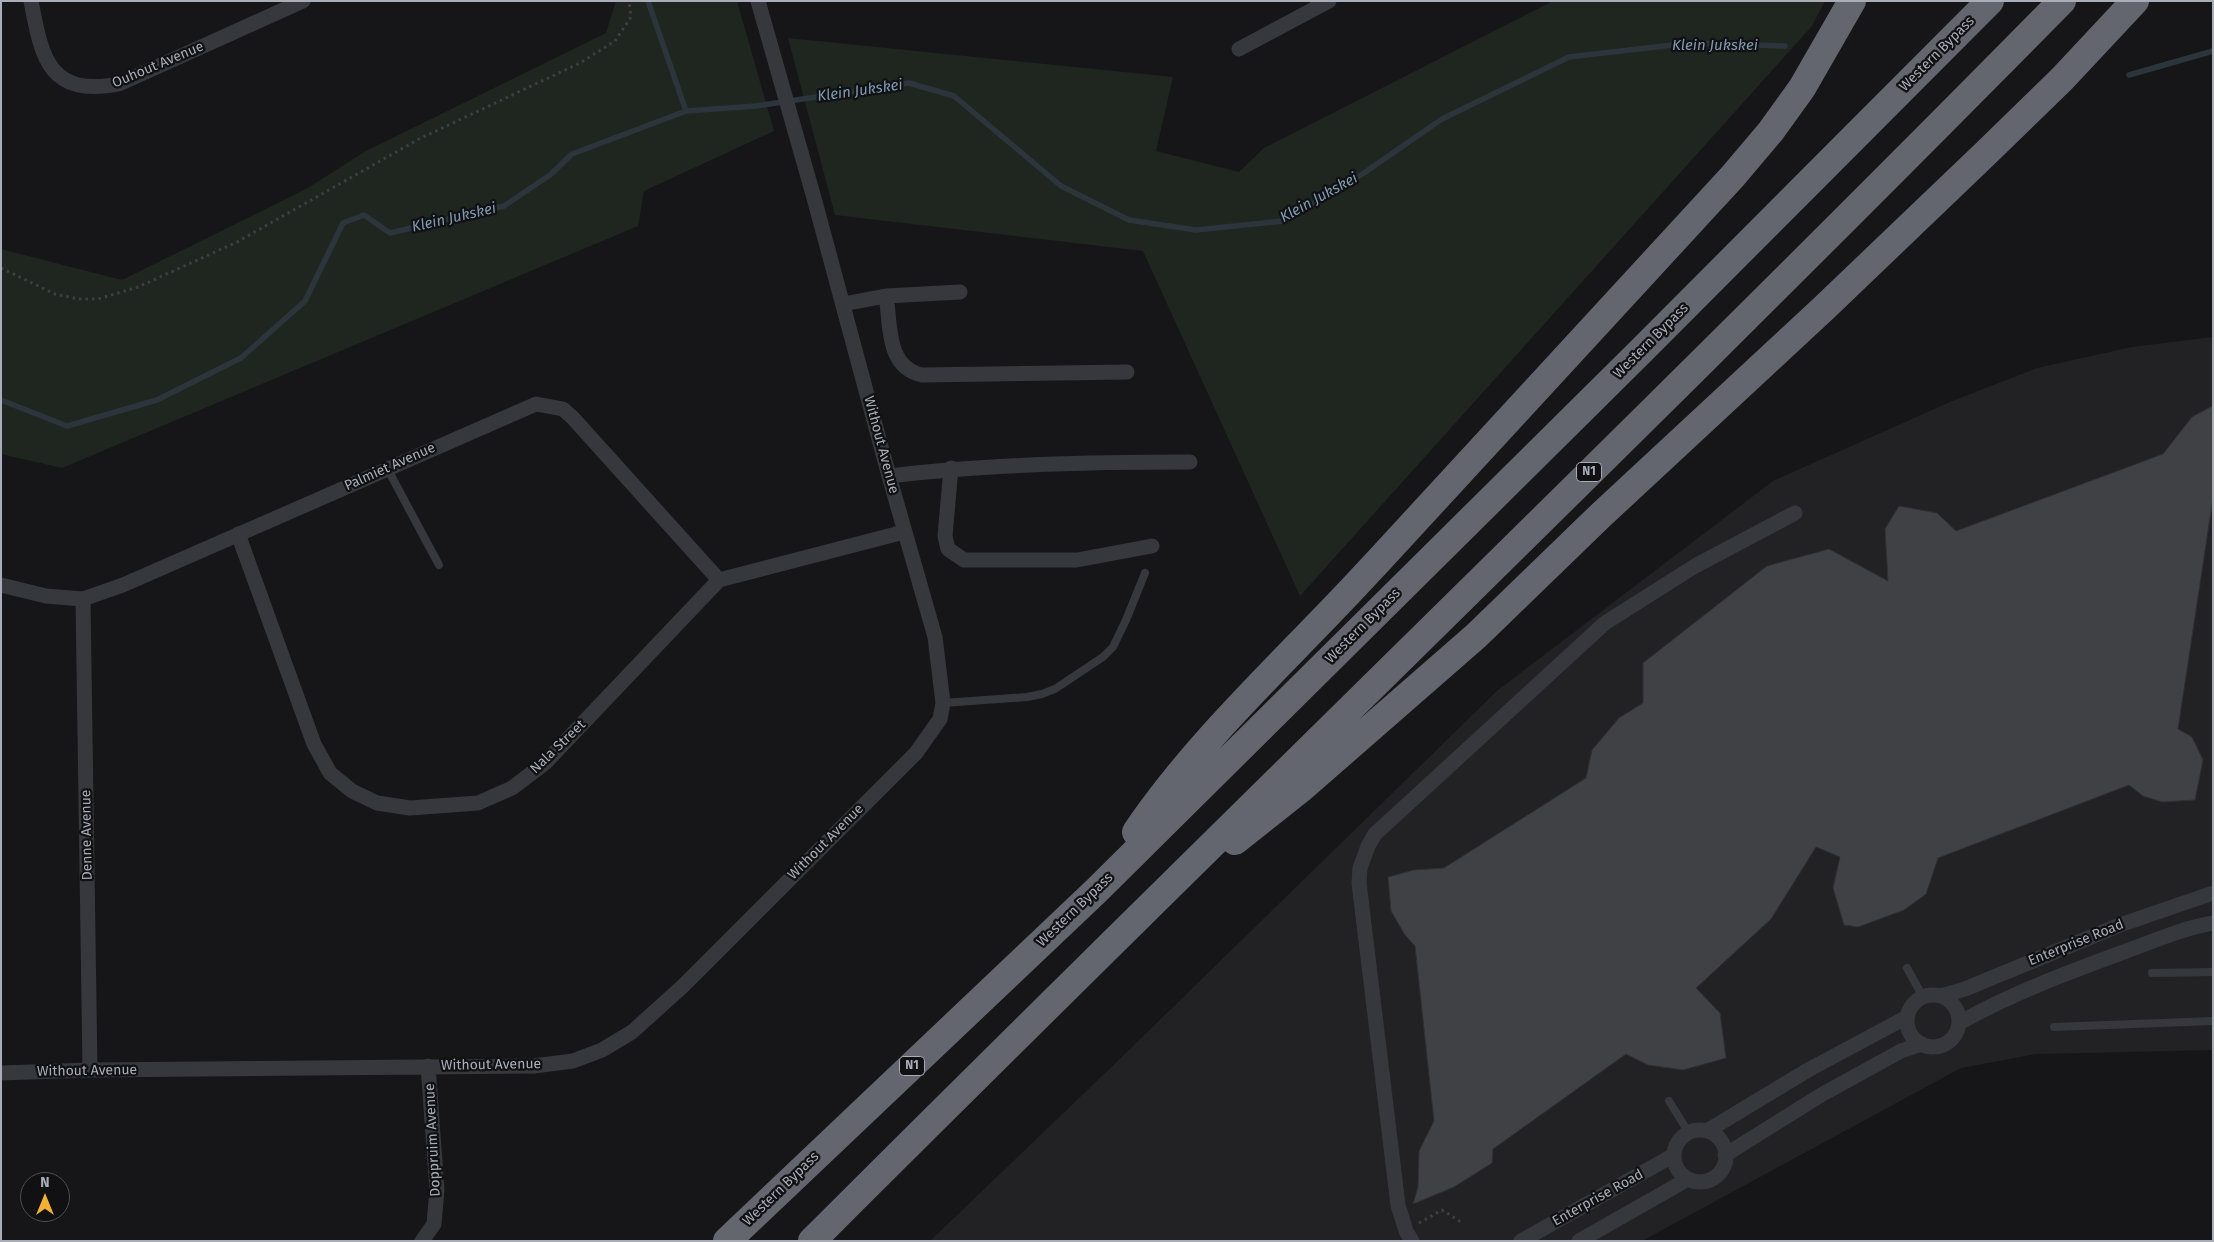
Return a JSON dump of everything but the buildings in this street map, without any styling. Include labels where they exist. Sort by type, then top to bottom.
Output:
[{"type":"highway","points":[[1096,891],[1138,828],[1177,778],[1224,724],[1381,558],[1733,176],[1771,131],[1802,88],[1852,1]]},
{"type":"highway","name":"Western Bypass","points":[[727,1241],[1096,891],[1641,351],[1990,1]]},
{"type":"highway","name":"N1","points":[[812,1241],[1113,939],[1679,383],[2062,1]]},
{"type":"highway","points":[[1113,939],[1303,787],[1476,636],[1600,516],[1824,308],[1987,152],[2062,79],[2135,1]]},
{"type":"street","name":"Ouhout Avenue","points":[[31,1],[44,55],[52,69],[65,81],[81,86],[99,88],[119,84],[303,1]]},
{"type":"street","name":"Without Avenue","points":[[1,1073],[90,1070],[534,1066],[573,1061],[602,1050],[632,1032],[683,986],[916,753],[940,719],[943,703],[935,637],[904,532],[843,304],[758,1]]},
{"type":"street","points":[[1239,50],[1329,1]]},
{"type":"street","points":[[843,304],[886,296],[960,292]]},
{"type":"street","points":[[886,296],[893,348],[902,366],[911,373],[922,375],[1127,372]]},
{"type":"street","name":"Palmiet Avenue","points":[[1,585],[46,596],[83,599],[123,585],[536,404],[563,410],[574,418],[719,580]]},
{"type":"street","points":[[889,476],[951,468],[1079,463],[1190,462]]},
{"type":"street","points":[[951,468],[945,536],[948,548],[964,560],[1077,560],[1152,546]]},
{"type":"street","points":[[1409,1236],[1398,1205],[1359,883],[1360,868],[1368,846],[1375,834],[1605,623],[1695,566],[1795,513]]},
{"type":"street","points":[[719,580],[904,532]]},
{"type":"street","name":"Nala Street","points":[[238,534],[314,744],[330,773],[352,791],[377,803],[410,808],[478,803],[512,788],[544,763],[719,580]]},
{"type":"street","name":"Denne Avenue","points":[[83,599],[90,1070]]},
{"type":"street","name":"Enterprise Road","points":[[1941,996],[2120,925],[2213,893]]},
{"type":"street","name":"Enterprise Road","points":[[1959,1023],[2029,990],[2108,958],[2158,939],[2213,923]]},
{"type":"street","points":[[1941,996],[1955,1006],[1959,1023],[1957,1032],[1945,1044],[1930,1046],[1922,1044],[1910,1033],[1908,1017],[1915,1002],[1923,997],[1941,996]]},
{"type":"street","points":[[1707,1131],[1808,1070],[1908,1017]]},
{"type":"street","points":[[1725,1155],[1821,1095],[1901,1051],[1922,1044]]},
{"type":"street","name":"Doppruim Avenue","points":[[422,1241],[434,1224],[437,1190],[428,1066]]},
{"type":"street","points":[[1698,1130],[1707,1131],[1721,1142],[1725,1155],[1723,1168],[1712,1179],[1704,1182],[1688,1179],[1677,1168],[1674,1155],[1676,1144],[1689,1133],[1698,1130]]},
{"type":"street","name":"Enterprise Road","points":[[1521,1241],[1674,1155]]},
{"type":"street","name":"Enterprise Road","points":[[1579,1241],[1688,1179]]},
{"type":"lane","points":[[387,468],[439,565]]},
{"type":"lane","points":[[943,703],[1026,697],[1056,689],[1103,656],[1112,647],[1126,620],[1145,573]]},
{"type":"lane","points":[[1907,968],[1923,997]]},
{"type":"lane","points":[[2152,973],[2213,972]]},
{"type":"lane","points":[[2054,1027],[2213,1021]]},
{"type":"lane","points":[[1669,1100],[1689,1133]]},
{"type":"path","points":[[1,268],[55,294],[79,299],[98,299],[138,287],[237,242],[419,139],[580,63],[615,41],[631,17],[629,1]]},
{"type":"path","points":[[1409,1236],[1442,1210],[1461,1222]]},
{"type":"shaded area","points":[[616,1],[737,1],[774,131],[644,191],[638,226],[62,468],[1,454],[1,249],[122,280],[306,189],[366,151],[606,33]]},
{"type":"shaded area","points":[[1553,1],[1825,1],[1812,26],[1300,596],[1143,251],[835,215],[788,38],[1173,77],[1156,151],[1239,172],[1264,148]]},
{"type":"shaded area","points":[[2213,337],[2213,1050],[2036,1054],[1961,1068],[1642,1241],[930,1241],[1127,1052],[1498,690],[1773,481],[1950,402],[2037,368],[2132,347]]},
{"type":"waterway","points":[[648,1],[686,111]]},
{"type":"waterway","name":"Klein Jukskei","points":[[1,400],[67,426],[157,400],[241,358],[305,301],[343,223],[364,215],[390,233],[504,206],[550,175],[572,154],[686,111],[756,106],[909,83],[954,96],[1061,186],[1129,220],[1196,230],[1283,221],[1361,175],[1442,119],[1569,57],[1690,43],[1785,46]]},
{"type":"waterway","name":"Klein Jukskei","points":[[2129,75],[2213,51]]}]
